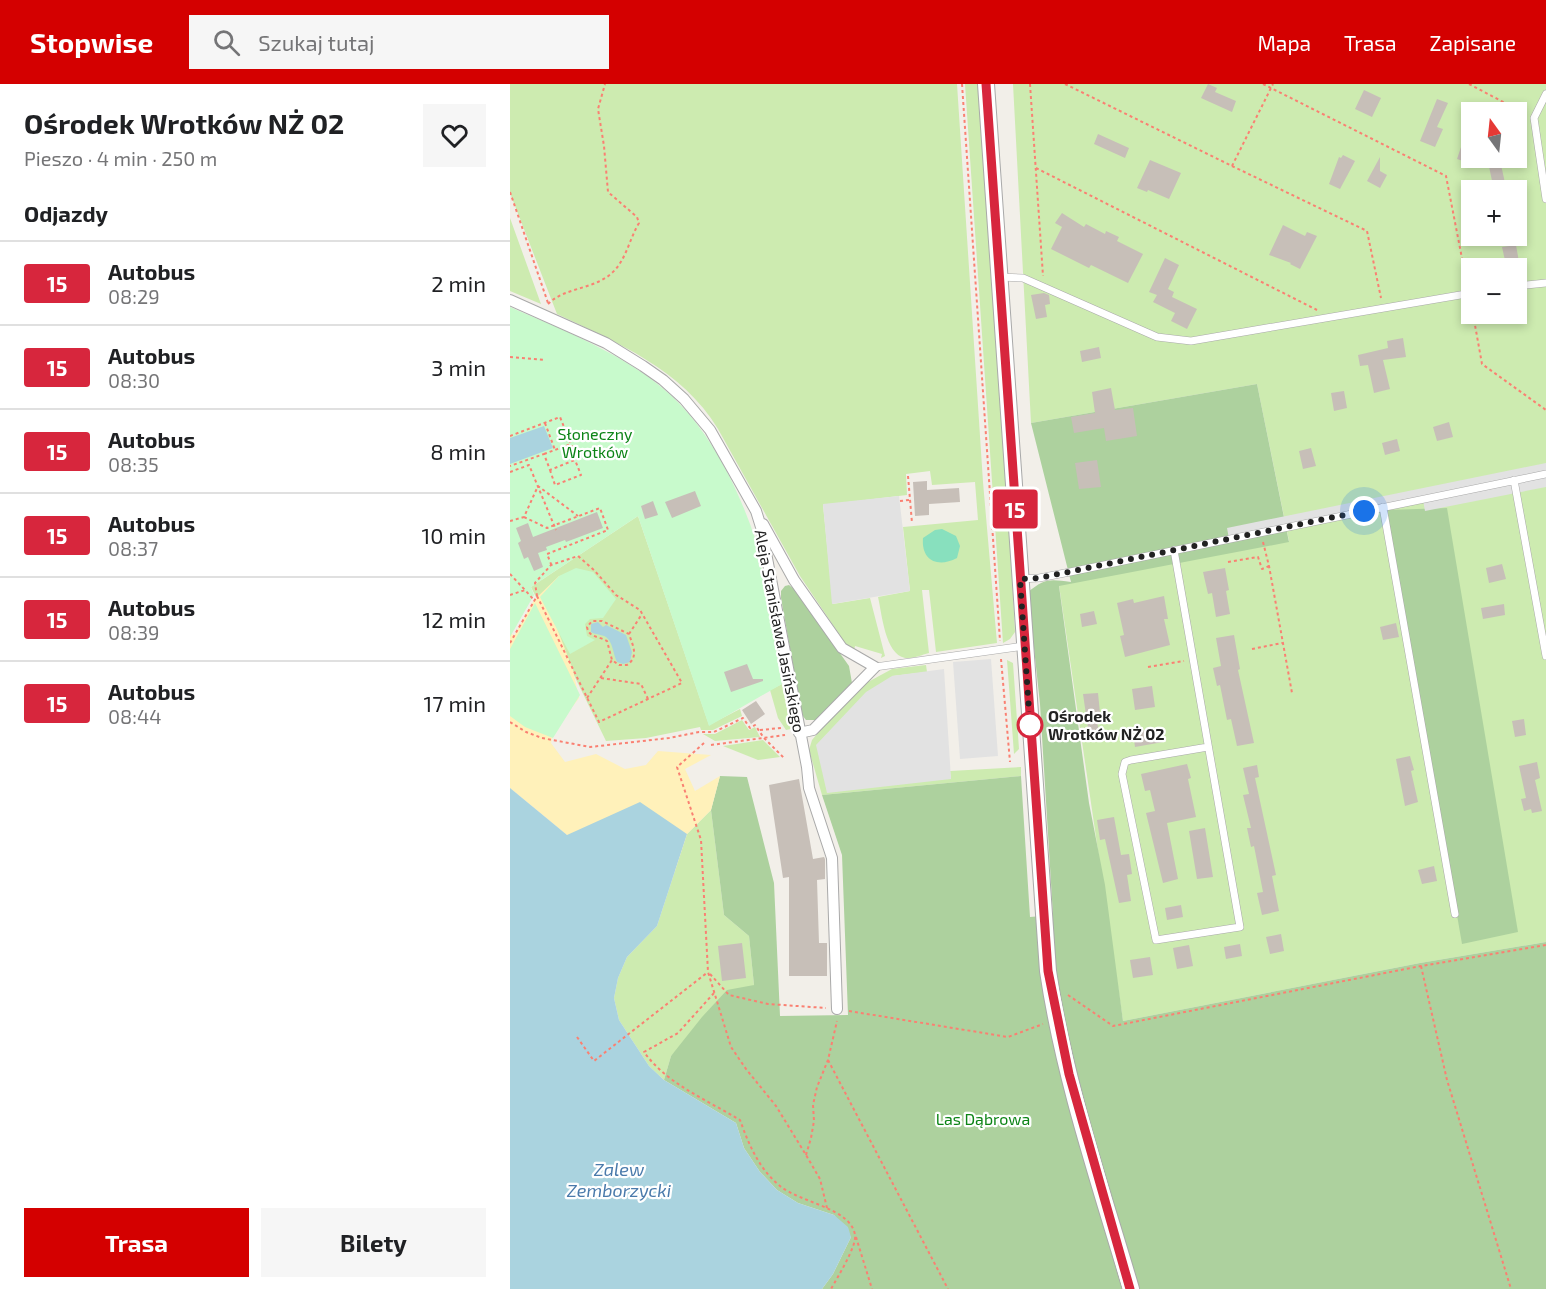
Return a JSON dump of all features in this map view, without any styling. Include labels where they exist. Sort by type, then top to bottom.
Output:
[{"type":"street","points":[[986,84],[1024,646],[1051,988],[1069,1074],[1131,1289]]},
{"type":"street","name":"Aleja Stanisława Jasińskiego","points":[[510,300],[606,343],[663,380],[684,399],[710,430],[756,511],[765,546],[809,788],[832,858],[838,1009]]},
{"type":"street","points":[[756,511],[794,580],[842,648],[875,667],[813,730],[800,732]]},
{"type":"lane","points":[[1546,94],[1534,118],[1546,199]]},
{"type":"lane","points":[[999,277],[1023,278],[1156,337],[1191,340],[1461,295]]},
{"type":"lane","points":[[1527,285],[1546,283]]},
{"type":"lane","points":[[1020,579],[1039,578],[1546,474]]},
{"type":"lane","points":[[1514,480],[1546,656]]},
{"type":"lane","points":[[1383,507],[1455,914]]},
{"type":"lane","points":[[1174,550],[1240,927],[1156,940],[1122,774],[1125,762],[1208,747]]},
{"type":"lane","points":[[875,667],[1024,646]]},
{"type":"path","points":[[548,304],[557,295],[601,281],[612,273],[623,259],[639,223],[637,217],[608,192],[598,109],[605,84]]},
{"type":"path","points":[[962,84],[1010,762]]},
{"type":"path","points":[[1030,84],[1044,287]]},
{"type":"path","points":[[1065,84],[1367,231],[1383,308]]},
{"type":"path","points":[[1263,84],[1446,176],[1463,258]]},
{"type":"path","points":[[1232,166],[1273,84]]},
{"type":"path","points":[[1469,84],[1534,118]]},
{"type":"path","points":[[1036,168],[1332,317]]},
{"type":"path","points":[[510,192],[553,319]]},
{"type":"path","points":[[1475,324],[1482,364],[1546,410]]},
{"type":"path","points":[[510,357],[545,360]]},
{"type":"path","points":[[510,436],[560,417],[581,475],[555,485],[544,454]]},
{"type":"path","points":[[545,423],[555,450]]},
{"type":"path","points":[[510,466],[571,444]]},
{"type":"path","points":[[528,460],[556,530]]},
{"type":"path","points":[[550,470],[576,460]]},
{"type":"path","points":[[510,472],[530,465]]},
{"type":"path","points":[[908,476],[912,523]]},
{"type":"path","points":[[537,486],[546,490],[578,516]]},
{"type":"path","points":[[524,517],[537,486]]},
{"type":"path","points":[[900,501],[910,500]]},
{"type":"path","points":[[510,521],[524,517],[547,528],[600,508],[608,530],[547,554],[551,565]]},
{"type":"path","points":[[1261,533],[1292,693]]},
{"type":"path","points":[[560,542],[562,548]]},
{"type":"path","points":[[578,555],[616,596],[640,610],[682,683],[599,722],[537,596],[535,583],[551,565],[578,555]]},
{"type":"path","points":[[1228,562],[1258,556],[1262,569],[1269,566]]},
{"type":"path","points":[[510,574],[534,600]]},
{"type":"path","points":[[510,595],[525,590]]},
{"type":"path","points":[[510,643],[537,596]]},
{"type":"path","points":[[629,634],[642,614]]},
{"type":"path","points":[[587,698],[612,660],[607,641],[591,635],[587,629],[589,624],[597,620],[629,634],[634,650],[633,660],[623,666],[612,660]]},
{"type":"path","points":[[1252,649],[1282,644]]},
{"type":"path","points":[[1148,667],[1193,660]]},
{"type":"path","points":[[601,678],[641,684],[648,699]]},
{"type":"path","points":[[510,722],[526,732],[543,738],[590,747],[669,738],[699,732],[714,732],[743,718],[750,728],[755,725],[764,738],[785,759]]},
{"type":"path","points":[[759,730],[781,728]]},
{"type":"path","points":[[711,745],[785,735]]},
{"type":"path","points":[[704,743],[677,767],[701,840],[708,972],[731,1047],[776,1106],[806,1155],[820,1179],[827,1208]]},
{"type":"path","points":[[1051,988],[1072,996],[1113,1026],[1421,966],[1546,945]]},
{"type":"path","points":[[1421,966],[1447,1080],[1511,1289]]},
{"type":"path","points":[[708,972],[729,995],[768,1004],[838,1009],[1008,1037],[1056,1019]]},
{"type":"path","points":[[577,1037],[594,1060],[708,972]]},
{"type":"path","points":[[714,993],[678,1033],[644,1052],[653,1064],[667,1076],[740,1120],[749,1146],[765,1170],[780,1186],[801,1199],[836,1211],[852,1224],[872,1289]]},
{"type":"path","points":[[806,1155],[813,1130],[813,1105],[817,1087],[828,1060],[838,1009]]},
{"type":"path","points":[[828,1060],[948,1289]]},
{"type":"path","points":[[831,1289],[856,1237]]},
{"type":"green space","points":[[510,84],[957,84],[983,482],[997,643],[936,652],[929,590],[922,590],[929,653],[905,658],[898,655],[889,641],[878,597],[910,591],[903,527],[978,520],[975,482],[932,485],[930,471],[906,474],[907,495],[823,505],[833,604],[870,598],[885,656],[881,658],[882,654],[855,646],[854,651],[847,646],[800,576],[718,429],[703,408],[667,374],[646,360],[602,335],[557,314],[510,193]]},
{"type":"green space","points":[[965,84],[978,84],[1007,480],[1015,632],[1003,643]]},
{"type":"green space","points":[[1013,84],[1546,84],[1546,942],[1420,963],[1123,1021],[1059,585],[1289,541],[1257,384],[1031,423]]},
{"type":"green space","points":[[510,218],[541,304],[510,291]]},
{"type":"green space","name":"Słoneczny Wrotków","points":[[510,307],[581,339],[629,364],[670,395],[688,413],[710,442],[728,474],[756,541],[782,684],[709,726],[638,516],[531,587],[534,595],[510,637]]},
{"type":"green space","name":"Las Dąbrowa","points":[[1257,384],[1289,542],[1059,586],[1089,803],[1105,885],[1123,1021],[1420,963],[1546,942],[1546,1289],[822,1289],[833,1274],[851,1237],[834,1215],[798,1203],[777,1190],[760,1172],[744,1148],[736,1123],[664,1080],[671,1056],[727,990],[754,985],[749,936],[724,915],[711,810],[720,776],[747,777],[774,883],[780,1016],[848,1015],[842,855],[822,795],[1021,776],[1030,917],[1053,915],[1040,704],[1028,592],[1048,581],[1071,582],[1031,423]]},
{"type":"green space","points":[[1447,508],[1518,932],[1462,944],[1387,510]]},
{"type":"green space","points":[[638,516],[709,725],[740,709],[742,716],[713,730],[701,730],[700,727],[646,738],[606,741],[531,587]]},
{"type":"green space","points":[[942,529],[956,536],[960,546],[957,558],[937,562],[928,557],[925,552],[923,538],[935,530]]},
{"type":"green space","points":[[576,568],[593,572],[616,599],[603,618],[590,619],[585,624],[587,636],[595,640],[570,654],[540,597],[559,576]]},
{"type":"green space","points":[[789,585],[795,590],[849,666],[852,683],[817,720],[806,720],[802,715],[781,598],[781,591]]},
{"type":"green space","points":[[535,603],[580,695],[553,738],[525,727],[510,716],[510,649]]},
{"type":"green space","points":[[1007,660],[1013,663],[1019,749],[1014,754]]},
{"type":"green space","points":[[926,665],[927,672],[892,676],[951,779],[950,771],[1021,767],[1021,776],[822,795],[809,750],[812,740],[840,707],[868,682],[892,669]]},
{"type":"green space","points":[[782,684],[791,729],[786,730],[778,718],[770,690]]},
{"type":"green space","points":[[742,720],[749,730],[755,727],[760,737],[715,741],[703,734],[715,734]]},
{"type":"green space","points":[[763,740],[780,757],[758,760],[723,746]]},
{"type":"green space","points":[[711,810],[724,915],[749,936],[754,985],[671,1056],[664,1080],[649,1066],[619,1020],[614,998],[618,978],[627,957],[657,926],[687,834]]},
{"type":"sand","points":[[593,572],[603,594],[558,631],[573,670],[579,698],[554,731],[551,743],[565,762],[596,754],[625,769],[646,765],[658,751],[711,755],[685,769],[695,791],[720,776],[711,810],[687,834],[675,871],[567,835],[510,788],[510,632],[514,636],[534,600],[559,576]]},
{"type":"shaded area","points":[[1546,463],[1546,487],[1425,511],[1423,500],[1229,539],[1227,528]]},
{"type":"shaded area","points":[[899,496],[910,591],[832,604],[823,504]]},
{"type":"shaded area","points":[[991,659],[998,756],[960,759],[953,662]]},
{"type":"shaded area","points":[[944,669],[951,779],[827,793],[816,745],[866,692],[892,676]]},
{"type":"water","points":[[544,426],[553,448],[510,464],[510,438]]},
{"type":"water","points":[[598,622],[603,627],[606,625],[626,635],[632,652],[630,662],[623,664],[617,662],[608,639],[591,632],[591,624]]},
{"type":"water","name":"Zalew Zemborzycki","points":[[510,788],[567,835],[640,802],[687,834],[657,926],[627,957],[618,978],[614,998],[619,1020],[649,1066],[664,1080],[736,1123],[744,1148],[760,1172],[777,1190],[798,1203],[834,1215],[848,1227],[851,1237],[833,1274],[822,1289],[510,1289]]},
{"type":"building","points":[[1208,84],[1217,88],[1215,92],[1236,101],[1232,112],[1201,98]]},
{"type":"building","points":[[1364,90],[1381,98],[1372,117],[1355,109]]},
{"type":"building","points":[[1437,99],[1448,103],[1437,127],[1443,129],[1435,147],[1420,141]]},
{"type":"building","points":[[1098,134],[1129,148],[1125,158],[1094,144]]},
{"type":"building","points":[[1461,147],[1461,160],[1457,159]]},
{"type":"building","points":[[1343,155],[1355,161],[1340,189],[1329,184],[1339,157]]},
{"type":"building","points":[[1380,157],[1380,171],[1387,175],[1380,188],[1367,181]]},
{"type":"building","points":[[1150,160],[1181,173],[1169,199],[1137,188]]},
{"type":"building","points":[[1489,168],[1502,168],[1504,180],[1492,180]]},
{"type":"building","points":[[1062,213],[1084,227],[1086,224],[1105,234],[1106,231],[1119,237],[1117,241],[1143,254],[1128,283],[1091,265],[1089,268],[1051,249],[1062,227],[1055,223]]},
{"type":"building","points":[[1283,225],[1305,236],[1307,232],[1317,236],[1300,269],[1269,255]]},
{"type":"building","points":[[1516,246],[1518,258],[1504,258],[1502,247]]},
{"type":"building","points":[[1165,258],[1179,265],[1168,289],[1174,292],[1172,297],[1197,309],[1187,329],[1171,321],[1175,313],[1153,302],[1157,295],[1149,292]]},
{"type":"building","points":[[1044,293],[1049,295],[1050,304],[1045,305],[1047,317],[1036,319],[1031,295]]},
{"type":"building","points":[[1403,338],[1406,357],[1383,360],[1390,389],[1374,393],[1368,365],[1360,366],[1358,355],[1388,348],[1387,341]]},
{"type":"building","points":[[1099,347],[1101,358],[1082,362],[1080,351]]},
{"type":"building","points":[[1111,388],[1115,410],[1133,408],[1137,436],[1106,441],[1104,428],[1074,433],[1071,417],[1095,413],[1092,392]]},
{"type":"building","points":[[1344,391],[1347,408],[1334,411],[1331,393]]},
{"type":"building","points":[[1449,422],[1453,437],[1437,441],[1433,427]]},
{"type":"building","points":[[1397,439],[1400,451],[1385,455],[1382,443]]},
{"type":"building","points":[[1311,448],[1316,466],[1303,469],[1299,451]]},
{"type":"building","points":[[1097,460],[1101,487],[1079,489],[1075,463]]},
{"type":"building","points":[[927,481],[927,490],[959,488],[960,502],[929,504],[929,515],[915,516],[913,482]]},
{"type":"building","points":[[695,491],[701,506],[672,518],[665,502]]},
{"type":"building","points":[[653,501],[658,515],[645,519],[641,506]]},
{"type":"building","points":[[597,512],[603,528],[546,547],[547,550],[538,553],[543,567],[534,571],[528,557],[524,559],[518,543],[521,541],[516,528],[528,523],[533,537]]},
{"type":"building","points":[[1502,564],[1506,579],[1489,583],[1486,568]]},
{"type":"building","points":[[1225,568],[1230,614],[1216,617],[1212,593],[1208,594],[1203,572]]},
{"type":"building","points":[[1164,596],[1168,619],[1164,619],[1170,645],[1125,657],[1120,636],[1124,635],[1117,603],[1133,599],[1134,603]]},
{"type":"building","points":[[1504,604],[1505,615],[1483,619],[1481,608]]},
{"type":"building","points":[[1094,611],[1097,624],[1082,627],[1080,614]]},
{"type":"building","points":[[1396,623],[1399,637],[1383,640],[1380,627]]},
{"type":"building","points":[[1234,635],[1240,669],[1238,670],[1254,743],[1237,746],[1231,719],[1227,720],[1220,685],[1217,686],[1213,668],[1221,666],[1216,638]]},
{"type":"building","points":[[747,664],[753,679],[763,679],[763,681],[731,692],[724,672]]},
{"type":"building","points":[[1152,686],[1155,707],[1135,710],[1132,689]]},
{"type":"building","points":[[1098,693],[1100,713],[1096,714],[1100,740],[1090,742],[1083,694]]},
{"type":"building","points":[[756,701],[765,714],[751,724],[742,710]]},
{"type":"building","points":[[1524,719],[1526,735],[1515,737],[1512,721]]},
{"type":"building","points":[[1161,727],[1163,742],[1135,747],[1133,732]]},
{"type":"building","points":[[1410,756],[1418,802],[1405,806],[1396,759]]},
{"type":"building","points":[[1537,762],[1540,778],[1535,780],[1542,811],[1532,813],[1531,809],[1524,811],[1521,799],[1526,798],[1519,766]]},
{"type":"building","points":[[1187,764],[1196,817],[1167,823],[1178,879],[1163,883],[1146,813],[1155,811],[1150,790],[1145,791],[1141,774]]},
{"type":"building","points":[[1257,765],[1259,777],[1255,778],[1276,875],[1272,876],[1279,911],[1262,915],[1257,893],[1263,892],[1254,846],[1251,847],[1247,828],[1251,828],[1243,795],[1249,794],[1243,768]]},
{"type":"building","points":[[799,779],[813,859],[824,857],[825,859],[825,879],[817,880],[819,943],[827,943],[827,976],[789,976],[789,877],[783,878],[769,785]]},
{"type":"building","points":[[1114,817],[1121,855],[1129,854],[1132,874],[1127,875],[1131,901],[1119,903],[1105,839],[1100,840],[1097,820]]},
{"type":"building","points":[[1205,828],[1213,877],[1197,879],[1189,831]]},
{"type":"building","points":[[1434,866],[1437,881],[1422,884],[1418,870]]},
{"type":"building","points":[[1181,905],[1183,917],[1167,920],[1165,908]]},
{"type":"building","points":[[1281,934],[1284,951],[1270,954],[1266,937]]},
{"type":"building","points":[[742,943],[746,978],[722,981],[718,946]]},
{"type":"building","points":[[1240,944],[1242,956],[1226,959],[1224,947]]},
{"type":"building","points":[[1189,945],[1193,966],[1177,969],[1173,948]]},
{"type":"building","points":[[1150,957],[1153,975],[1133,978],[1130,960]]},
{"type":"bus line","name":"15","points":[[986,84],[1048,971],[1059,1034],[1069,1074],[1130,1289]]},
{"type":"place","name":"Ośrodek Wrotków NŻ 02","points":[[1030,725]]},
{"type":"route","points":[[1030,725],[1020,579],[1039,578],[1364,511]]}]
